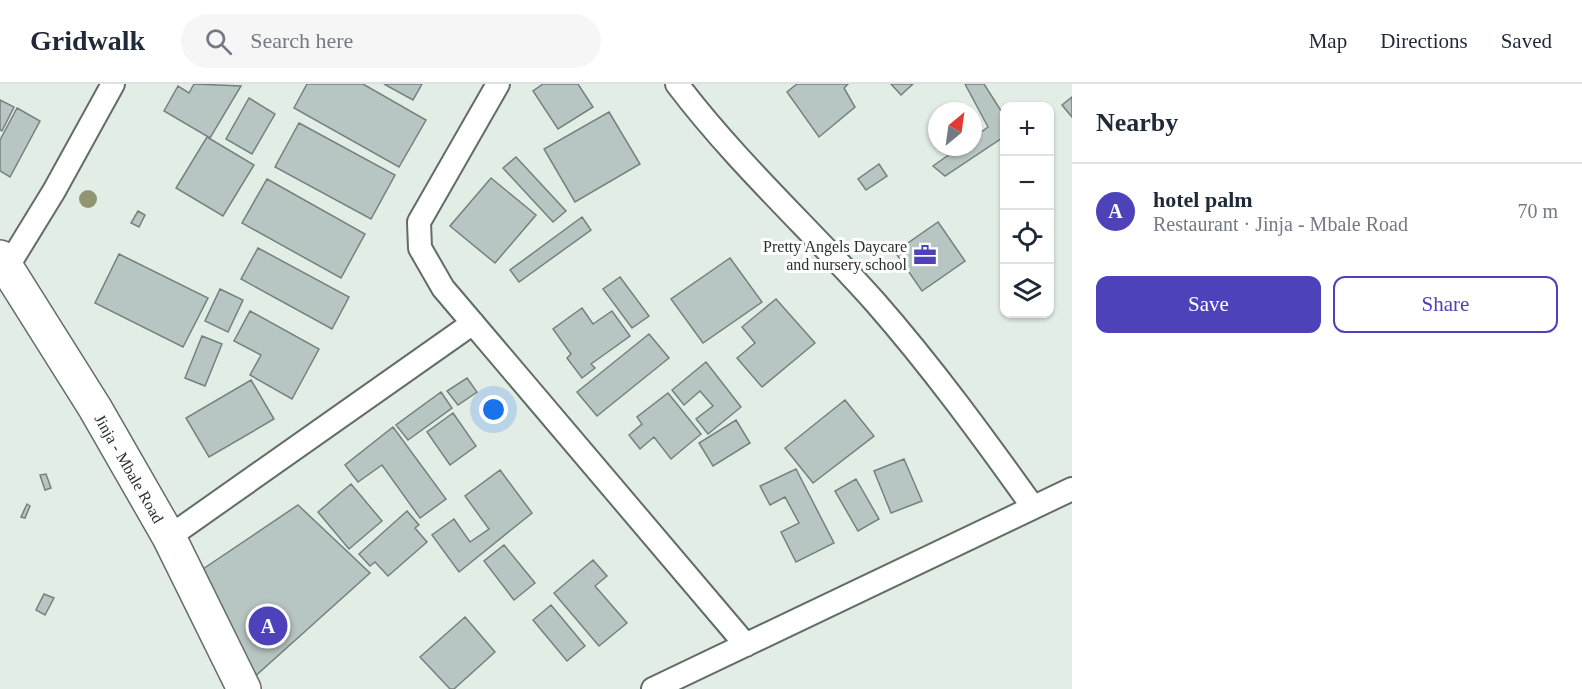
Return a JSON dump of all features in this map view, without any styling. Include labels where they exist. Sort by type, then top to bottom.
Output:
[{"type":"main road","name":"Jinja - Mbale Road","points":[[4,261],[95,408],[169,537],[244,689]]},
{"type":"street","points":[[4,261],[113,84]]},
{"type":"street","points":[[498,84],[419,222],[420,248],[443,288],[746,645]]},
{"type":"street","points":[[676,84],[703,118],[876,303],[970,419],[1033,507]]},
{"type":"street","points":[[169,537],[473,323]]},
{"type":"street","points":[[653,689],[1072,489]]},
{"type":"building","points":[[194,84],[241,86],[210,138],[164,111],[178,86],[189,93]]},
{"type":"building","points":[[307,84],[363,84],[426,120],[399,167],[294,108]]},
{"type":"building","points":[[384,84],[422,84],[413,100]]},
{"type":"building","points":[[543,84],[578,84],[593,107],[558,129],[533,91]]},
{"type":"building","points":[[797,84],[848,84],[844,88],[855,107],[819,137],[787,92]]},
{"type":"building","points":[[891,84],[913,84],[901,95]]},
{"type":"building","points":[[965,84],[984,84],[1000,109],[1000,139],[982,151],[982,131],[988,127],[982,116],[982,102],[975,102]]},
{"type":"building","points":[[1072,97],[1072,117],[1062,105]]},
{"type":"building","points":[[249,98],[275,114],[252,154],[226,139]]},
{"type":"building","points":[[0,100],[14,107],[2,131],[0,130]]},
{"type":"building","points":[[17,108],[40,121],[10,177],[0,171],[0,140]]},
{"type":"building","points":[[609,112],[640,164],[575,202],[544,149]]},
{"type":"building","points":[[299,123],[395,175],[371,219],[275,167]]},
{"type":"building","points":[[207,137],[254,165],[223,216],[176,188]]},
{"type":"building","points":[[947,156],[975,156],[945,176],[933,166]]},
{"type":"building","points":[[516,157],[566,211],[553,222],[503,168]]},
{"type":"building","points":[[879,164],[887,176],[866,190],[858,179]]},
{"type":"building","points":[[491,178],[536,215],[495,263],[450,226]]},
{"type":"building","points":[[267,179],[365,234],[341,278],[242,223]]},
{"type":"building","points":[[138,211],[145,215],[139,227],[131,223]]},
{"type":"building","points":[[582,217],[591,230],[519,282],[510,270]]},
{"type":"building","points":[[938,222],[965,261],[922,291],[895,252]]},
{"type":"building","points":[[258,248],[349,297],[332,329],[241,279]]},
{"type":"building","points":[[119,254],[208,298],[183,347],[95,303]]},
{"type":"building","points":[[730,258],[762,302],[703,343],[671,299]]},
{"type":"building","points":[[620,277],[649,316],[632,328],[603,289]]},
{"type":"building","points":[[220,289],[243,300],[228,332],[205,321]]},
{"type":"building","points":[[776,299],[815,343],[762,387],[737,358],[755,343],[742,327]]},
{"type":"building","points":[[582,308],[593,324],[612,311],[630,336],[591,364],[595,368],[582,378],[567,358],[571,354],[553,329]]},
{"type":"building","points":[[250,311],[319,349],[292,399],[250,375],[261,355],[234,341]]},
{"type":"building","points":[[649,334],[669,358],[597,416],[577,392]]},
{"type":"building","points":[[202,336],[222,344],[205,386],[185,378]]},
{"type":"building","points":[[706,362],[741,407],[708,434],[696,419],[713,406],[700,391],[684,405],[672,390]]},
{"type":"building","points":[[467,378],[477,392],[458,405],[447,391]]},
{"type":"building","points":[[251,380],[274,419],[209,457],[186,418]]},
{"type":"building","points":[[441,392],[452,408],[408,440],[396,425]]},
{"type":"building","points":[[668,393],[701,434],[671,459],[654,437],[640,449],[629,435],[642,424],[637,417]]},
{"type":"building","points":[[845,400],[874,436],[813,483],[785,448]]},
{"type":"building","points":[[453,413],[476,446],[450,465],[427,432]]},
{"type":"building","points":[[736,420],[750,443],[713,466],[699,443]]},
{"type":"building","points":[[393,427],[446,499],[420,518],[382,465],[358,482],[345,465]]},
{"type":"building","points":[[904,459],[922,501],[891,513],[874,471]]},
{"type":"building","points":[[796,469],[834,543],[796,562],[781,532],[799,523],[785,497],[770,505],[760,486]]},
{"type":"building","points":[[500,470],[532,513],[459,572],[432,535],[454,519],[470,542],[489,529],[465,496]]},
{"type":"building","points":[[46,474],[51,488],[45,490],[40,475]]},
{"type":"building","points":[[856,479],[879,519],[858,531],[835,491]]},
{"type":"building","points":[[351,484],[382,521],[349,549],[318,512]]},
{"type":"building","points":[[27,504],[30,506],[25,518],[21,517]]},
{"type":"building","points":[[298,505],[370,573],[251,680],[200,571]]},
{"type":"building","points":[[407,511],[419,525],[415,528],[427,542],[388,576],[375,562],[370,566],[359,554]]},
{"type":"building","points":[[504,545],[535,583],[514,600],[484,561]]},
{"type":"building","points":[[593,560],[607,576],[595,586],[627,623],[599,646],[554,593]]},
{"type":"building","points":[[44,594],[54,598],[45,615],[36,610]]},
{"type":"building","points":[[551,605],[585,646],[567,661],[533,620]]},
{"type":"building","points":[[465,617],[495,652],[454,689],[450,689],[420,657]]},
{"type":"place","name":"Pretty Angels Daycare and nursery school","points":[[925,255]]},
{"type":"place","name":"hotel palm","points":[[268,626]]}]
